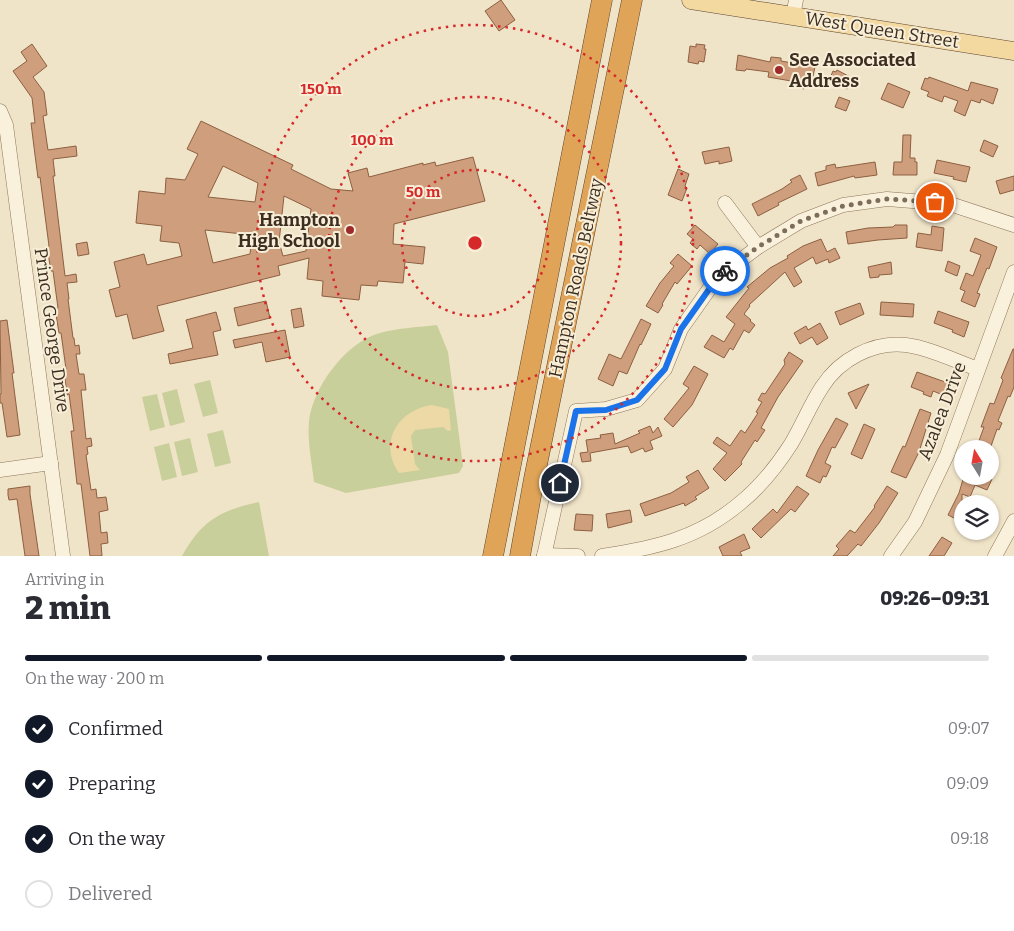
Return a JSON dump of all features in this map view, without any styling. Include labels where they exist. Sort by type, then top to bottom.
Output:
[{"type":"highway","name":"Hampton Roads Beltway","points":[[493,556],[602,0]]},
{"type":"highway","name":"Hampton Roads Beltway","points":[[520,556],[632,0]]},
{"type":"main road","name":"West Queen Street","points":[[691,0],[794,8],[1014,51]]},
{"type":"street","name":"Prince George Drive","points":[[0,111],[6,125],[63,556]]},
{"type":"street","points":[[578,556],[544,556],[576,411],[606,410],[637,400],[665,369],[681,329],[717,278],[758,247],[801,221],[843,206],[887,199],[950,204],[1014,225]]},
{"type":"street","points":[[725,203],[758,247]]},
{"type":"street","name":"Azalea Drive","points":[[892,556],[915,522],[947,455],[1014,272]]},
{"type":"street","points":[[602,556],[650,548],[692,535],[719,520],[740,504],[769,474],[790,444],[822,386],[855,355],[882,345],[906,345],[924,349],[978,369]]},
{"type":"street","points":[[0,470],[51,463]]},
{"type":"street","points":[[995,556],[1014,521]]},
{"type":"green space","points":[[437,325],[448,352],[463,466],[459,473],[346,493],[314,482],[309,444],[309,421],[317,394],[333,368],[355,346],[367,338],[394,330]]},
{"type":"green space","points":[[210,380],[218,413],[203,417],[194,384]]},
{"type":"green space","points":[[177,389],[185,422],[170,426],[162,393]]},
{"type":"green space","points":[[157,394],[165,427],[150,431],[142,397]]},
{"type":"green space","points":[[223,430],[231,463],[215,467],[207,434]]},
{"type":"green space","points":[[190,438],[198,472],[182,476],[174,442]]},
{"type":"green space","points":[[169,443],[177,477],[162,481],[154,447]]},
{"type":"green space","points":[[259,502],[269,556],[182,556],[197,534],[213,519],[223,513]]},
{"type":"sand","points":[[432,405],[449,409],[451,430],[448,431],[443,427],[415,430],[411,436],[415,464],[420,470],[399,473],[393,461],[391,450],[391,439],[395,429],[410,413]]},
{"type":"building","points":[[501,0],[515,20],[499,31],[485,11]]},
{"type":"building","points":[[32,44],[47,66],[33,77],[44,92],[47,115],[43,116],[48,150],[76,146],[77,156],[53,159],[55,176],[53,176],[65,276],[76,274],[77,282],[67,283],[68,299],[73,338],[75,346],[79,345],[80,354],[76,354],[79,374],[84,374],[86,390],[81,390],[86,439],[91,438],[92,446],[87,447],[88,454],[86,455],[91,490],[96,489],[97,498],[106,497],[108,510],[99,512],[101,533],[107,532],[108,543],[101,544],[102,556],[90,556],[81,484],[77,484],[71,431],[74,431],[69,394],[67,395],[64,370],[66,369],[55,308],[58,308],[53,271],[51,271],[47,247],[49,246],[31,123],[35,123],[32,98],[13,71],[27,61],[21,52]]},
{"type":"building","points":[[696,44],[705,45],[704,49],[706,49],[704,62],[699,61],[698,64],[688,62],[690,46],[696,47]]},
{"type":"building","points":[[738,55],[770,62],[771,57],[781,58],[781,61],[815,67],[811,85],[805,84],[804,89],[796,87],[797,82],[768,77],[769,72],[746,69],[745,71],[736,70]]},
{"type":"building","points":[[837,70],[854,79],[851,86],[849,85],[847,89],[838,85],[839,82],[830,78],[833,71],[836,72]]},
{"type":"building","points":[[929,77],[968,91],[971,82],[998,89],[993,104],[981,99],[980,103],[971,100],[965,116],[954,111],[958,101],[944,96],[942,102],[927,96],[929,92],[921,89],[925,78],[928,79]]},
{"type":"building","points":[[888,83],[910,92],[903,108],[881,99]]},
{"type":"building","points":[[839,97],[850,101],[846,111],[835,107]]},
{"type":"building","name":"Hampton High School","points":[[201,121],[293,165],[291,169],[331,189],[353,191],[348,173],[367,168],[369,177],[423,163],[423,165],[435,162],[436,166],[473,157],[485,201],[394,224],[393,244],[425,247],[423,264],[405,262],[403,283],[378,281],[377,286],[361,285],[359,300],[322,296],[323,281],[307,279],[309,258],[278,266],[280,275],[157,306],[164,331],[133,339],[127,314],[116,317],[109,290],[120,287],[114,262],[144,254],[147,265],[182,256],[179,243],[160,241],[162,226],[136,223],[139,191],[165,194],[166,178],[185,180],[198,154],[187,149]],"holes":[[[223,166],[258,183],[255,202],[208,197]],[[284,196],[311,209],[306,251],[283,256],[279,242]],[[205,230],[252,235],[250,254],[213,263]]]},
{"type":"building","points":[[903,135],[911,135],[910,158],[915,158],[915,162],[917,162],[917,175],[893,175],[894,162],[902,162]]},
{"type":"building","points":[[984,140],[998,146],[993,157],[980,151]]},
{"type":"building","points":[[729,147],[732,161],[719,164],[719,161],[705,164],[702,152]]},
{"type":"building","points":[[937,160],[970,167],[966,182],[953,179],[954,177],[934,173]]},
{"type":"building","points":[[875,162],[877,175],[855,178],[854,176],[818,186],[815,173],[826,170],[826,166],[835,164],[836,168]]},
{"type":"building","points":[[678,169],[689,174],[685,186],[687,188],[682,201],[668,195]]},
{"type":"building","points":[[800,175],[807,189],[778,203],[779,205],[758,216],[752,204],[782,189],[792,182],[790,180]]},
{"type":"building","points":[[1014,176],[1014,190],[1000,194],[996,181]]},
{"type":"building","points":[[695,225],[718,244],[710,254],[700,245],[697,249],[690,243],[693,239],[687,234]]},
{"type":"building","points":[[895,225],[907,225],[907,238],[848,244],[846,232],[868,228],[893,227]]},
{"type":"building","points":[[932,226],[944,228],[942,251],[916,247],[918,233],[931,235]]},
{"type":"building","points":[[975,238],[997,247],[977,293],[980,294],[975,307],[961,301],[965,291],[960,289],[966,273],[973,276],[981,255],[970,251]]},
{"type":"building","points":[[821,239],[827,252],[835,248],[840,258],[829,263],[828,259],[816,264],[813,257],[794,268],[802,282],[794,287],[785,272],[749,305],[744,314],[755,325],[749,333],[744,330],[733,350],[730,348],[724,358],[704,347],[712,335],[724,342],[735,324],[726,317],[749,288],[747,287],[770,268],[788,258],[787,256],[803,246]]},
{"type":"building","points":[[87,242],[89,254],[78,256],[76,244]]},
{"type":"building","points":[[678,254],[692,266],[677,284],[675,282],[658,313],[646,306],[660,283],[674,266],[670,263]]},
{"type":"building","points":[[948,261],[960,266],[957,276],[945,271]]},
{"type":"building","points":[[891,262],[892,274],[870,278],[868,267]]},
{"type":"building","points":[[266,301],[270,318],[238,326],[234,308]]},
{"type":"building","points":[[881,302],[914,304],[913,317],[880,315]]},
{"type":"building","points":[[860,303],[864,314],[840,325],[835,312]]},
{"type":"building","points":[[301,308],[304,326],[294,328],[291,310]]},
{"type":"building","points":[[938,311],[969,322],[964,337],[952,332],[953,330],[934,323]]},
{"type":"building","points":[[216,312],[221,330],[213,332],[218,355],[170,364],[168,354],[193,348],[186,320]]},
{"type":"building","points":[[641,319],[651,324],[627,374],[619,371],[613,386],[598,379],[609,354],[621,359]]},
{"type":"building","points":[[7,320],[20,435],[7,437],[2,403],[0,403],[0,321]]},
{"type":"building","points":[[820,323],[828,338],[817,345],[812,337],[800,344],[794,333],[806,326],[808,330]]},
{"type":"building","points":[[285,330],[290,357],[266,362],[262,342],[235,348],[233,340]]},
{"type":"building","points":[[1014,349],[1014,387],[1010,397],[1008,396],[998,421],[1002,423],[999,430],[997,429],[993,440],[979,440],[984,427],[981,427],[990,403],[994,404],[1003,380],[1001,378]]},
{"type":"building","points":[[789,352],[803,361],[778,397],[761,428],[765,430],[757,442],[755,440],[741,462],[742,464],[725,481],[713,469],[727,453],[713,443],[717,437],[730,446],[741,430],[745,433],[758,413],[756,412],[762,402],[758,400],[762,393],[765,394],[785,364],[784,360]]},
{"type":"building","points":[[694,366],[708,374],[692,405],[673,427],[664,419],[689,388],[683,384]]},
{"type":"building","points":[[917,372],[948,383],[943,395],[933,391],[931,397],[911,387]]},
{"type":"building","points":[[869,384],[856,409],[848,393]]},
{"type":"building","points":[[920,409],[931,413],[919,452],[906,478],[891,472],[903,446],[905,447]]},
{"type":"building","points":[[836,418],[848,424],[835,448],[832,447],[825,463],[831,466],[826,477],[823,476],[820,483],[806,476]]},
{"type":"building","points":[[864,424],[875,429],[862,459],[851,454]]},
{"type":"building","points":[[650,426],[653,433],[658,427],[662,436],[650,441],[653,449],[645,452],[643,448],[631,453],[628,446],[590,453],[591,461],[582,462],[580,453],[588,452],[586,440],[601,438],[600,435],[613,433],[615,444],[640,433],[638,431]]},
{"type":"building","points":[[698,470],[709,488],[695,497],[697,499],[685,506],[684,503],[645,516],[640,504],[671,493],[689,482],[686,477]]},
{"type":"building","points":[[961,485],[975,485],[971,495],[958,495]]},
{"type":"building","points":[[975,485],[989,485],[987,490]]},
{"type":"building","points":[[30,486],[39,556],[25,556],[17,499],[9,500],[8,495],[8,489]]},
{"type":"building","points":[[797,486],[809,494],[795,512],[791,509],[761,538],[752,529],[773,509],[777,513]]},
{"type":"building","points":[[887,486],[898,493],[879,523],[861,546],[858,544],[847,556],[833,556],[839,549],[836,546],[850,530],[855,533],[875,507]]},
{"type":"building","points":[[954,503],[954,518],[948,515]]},
{"type":"building","points":[[630,510],[632,522],[608,528],[606,514]]},
{"type":"building","points":[[576,514],[593,515],[592,531],[574,530]]},
{"type":"building","points":[[744,534],[750,548],[740,552],[742,556],[723,556],[719,547]]},
{"type":"building","points":[[942,537],[952,543],[944,556],[929,556]]},
{"type":"way so far","points":[[725,271],[758,247],[801,221],[843,206],[887,199],[935,202]]},
{"type":"place","name":"See Associated Address","points":[[779,70]]},
{"type":"place","name":"Hampton High School","points":[[350,230]]},
{"type":"route","points":[[560,483],[576,411],[606,410],[637,400],[665,369],[681,329],[717,278],[725,271]]}]
